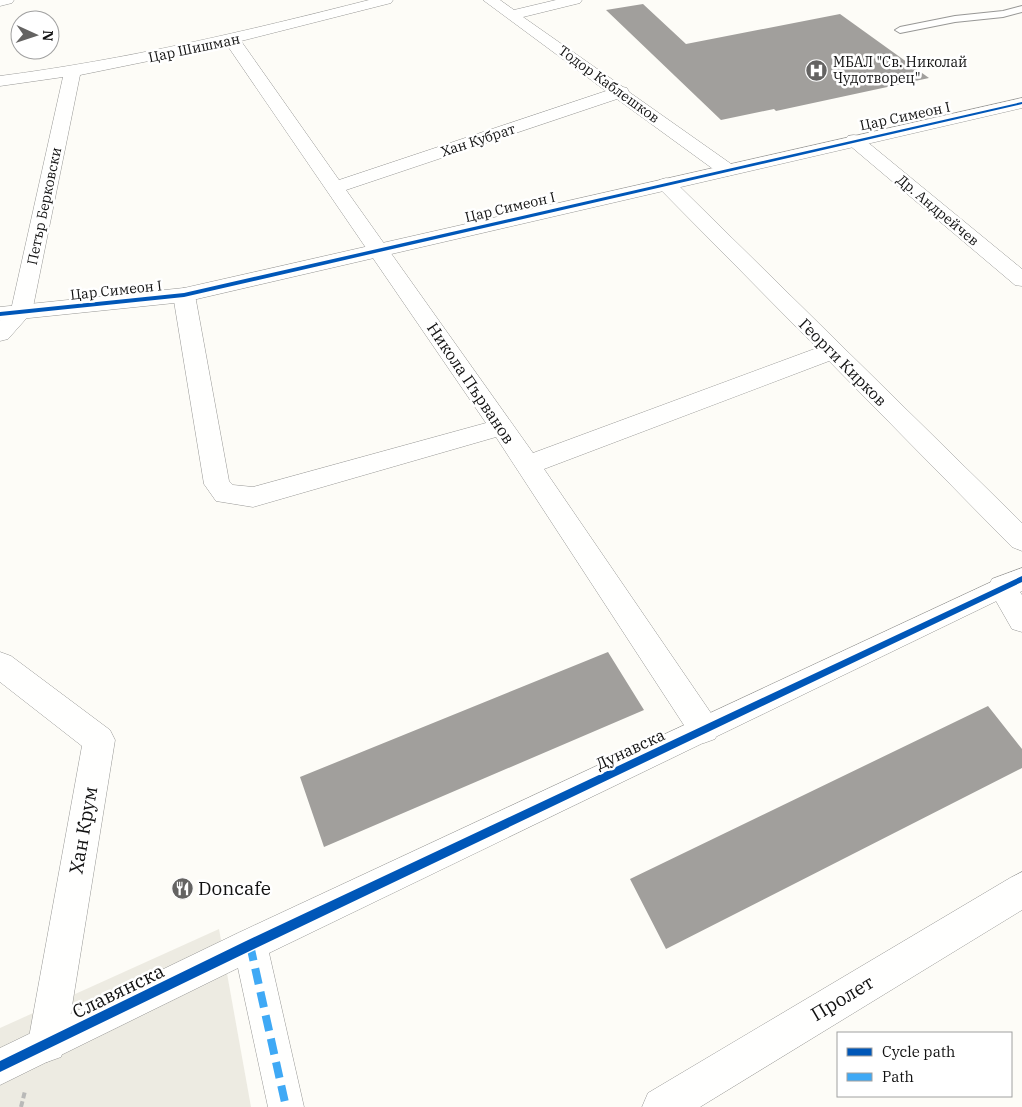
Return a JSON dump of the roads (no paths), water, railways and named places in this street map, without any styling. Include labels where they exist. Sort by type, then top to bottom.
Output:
[{"type":"street","points":[[0,2],[7,0]]},
{"type":"street","name":"Цар Шишман","points":[[0,81],[74,72],[232,40],[386,0]]},
{"type":"street","name":"Тодор Каблешков","points":[[490,0],[621,92],[727,170]]},
{"type":"street","points":[[511,15],[575,0]]},
{"type":"street","name":"Никола Първанов","points":[[232,40],[502,427],[704,729]]},
{"type":"street","name":"Петър Берковски","points":[[21,312],[74,72]]},
{"type":"street","name":"Хан Кубрат","points":[[336,187],[621,92]]},
{"type":"street","name":"Цар Симеон I","points":[[0,314],[184,296],[854,140],[1022,103]]},
{"type":"street","name":"Др. Андрейчев","points":[[854,140],[1022,280]]},
{"type":"street","name":"Георги Кирков","points":[[666,184],[1022,540]]},
{"type":"street","points":[[184,296],[217,484],[225,494],[253,498],[502,427]]},
{"type":"street","points":[[0,334],[21,312]]},
{"type":"street","points":[[526,465],[832,351]]},
{"type":"street","points":[[1012,583],[1022,620]]},
{"type":"street","name":"Дунавска","points":[[250,945],[1012,583]]},
{"type":"street","name":"Хан Крум","points":[[0,665],[99,740],[47,1043]]},
{"type":"street","name":"Пролет","points":[[662,1107],[1022,890]]},
{"type":"street","points":[[250,945],[286,1107]]},
{"type":"street","name":"Славянска","points":[[0,1067],[250,945]]},
{"type":"lane","points":[[900,30],[955,19],[1003,14],[1022,9]]},
{"type":"place","name":"МБАЛ \"Св. Николай Чудотворец\"","points":[[817,70]]},
{"type":"place","name":"Doncafe","points":[[182,888]]}]
